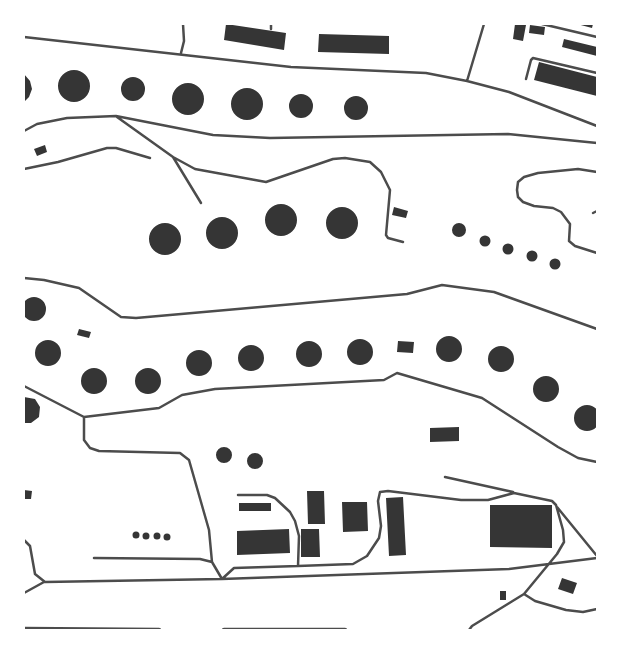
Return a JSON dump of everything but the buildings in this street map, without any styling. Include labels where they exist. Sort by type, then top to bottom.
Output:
[{"type":"street","points":[[24,629],[159,630]]},
{"type":"street","points":[[224,630],[345,630]]},
{"type":"lane","points":[[181,53],[184,41],[183,24]]},
{"type":"lane","points":[[270,29],[271,24]]},
{"type":"lane","points":[[467,81],[484,24]]},
{"type":"lane","points":[[542,24],[597,37]]},
{"type":"lane","points":[[24,37],[181,53],[291,67],[426,73],[509,92],[597,126]]},
{"type":"lane","points":[[526,79],[533,58],[597,73]]},
{"type":"lane","points":[[116,116],[173,157],[195,169],[266,182],[333,158],[370,162],[381,172],[390,190],[386,235],[388,238],[403,242]]},
{"type":"lane","points":[[24,131],[37,124],[67,118],[116,116],[213,136],[270,138],[508,134],[597,143]]},
{"type":"lane","points":[[24,170],[107,148],[116,148],[150,158]]},
{"type":"lane","points":[[173,157],[201,203]]},
{"type":"lane","points":[[597,172],[578,169],[538,173],[524,177],[518,182],[517,190],[518,198],[523,202],[534,206],[553,208],[561,212],[570,224],[569,241],[574,246],[597,252]]},
{"type":"lane","points":[[593,213],[597,211]]},
{"type":"lane","points":[[24,278],[44,280],[79,288],[121,317],[136,318],[407,294],[442,285],[494,292],[597,329]]},
{"type":"lane","points":[[24,386],[84,417],[159,408],[182,395],[215,389],[384,380],[397,373],[482,398],[558,447],[578,458],[597,462]]},
{"type":"lane","points":[[84,417],[84,440],[90,448],[99,451],[180,453],[190,460],[209,530],[212,562],[222,579]]},
{"type":"lane","points":[[24,593],[45,582],[222,579],[509,569],[597,557],[556,504],[548,498],[514,493],[445,477]]},
{"type":"lane","points":[[222,579],[234,568],[354,564],[367,556],[379,538],[381,526],[378,501],[380,492],[388,491],[461,500],[488,500],[514,493]]},
{"type":"lane","points":[[238,495],[267,495],[275,498],[290,512],[295,521],[299,536],[298,566]]},
{"type":"lane","points":[[469,630],[472,626],[524,594],[564,542],[556,504]]},
{"type":"lane","points":[[24,540],[30,546],[35,574],[45,582]]},
{"type":"lane","points":[[94,558],[200,559],[212,562]]},
{"type":"lane","points":[[524,594],[534,601],[566,610],[584,612],[597,609]]}]
